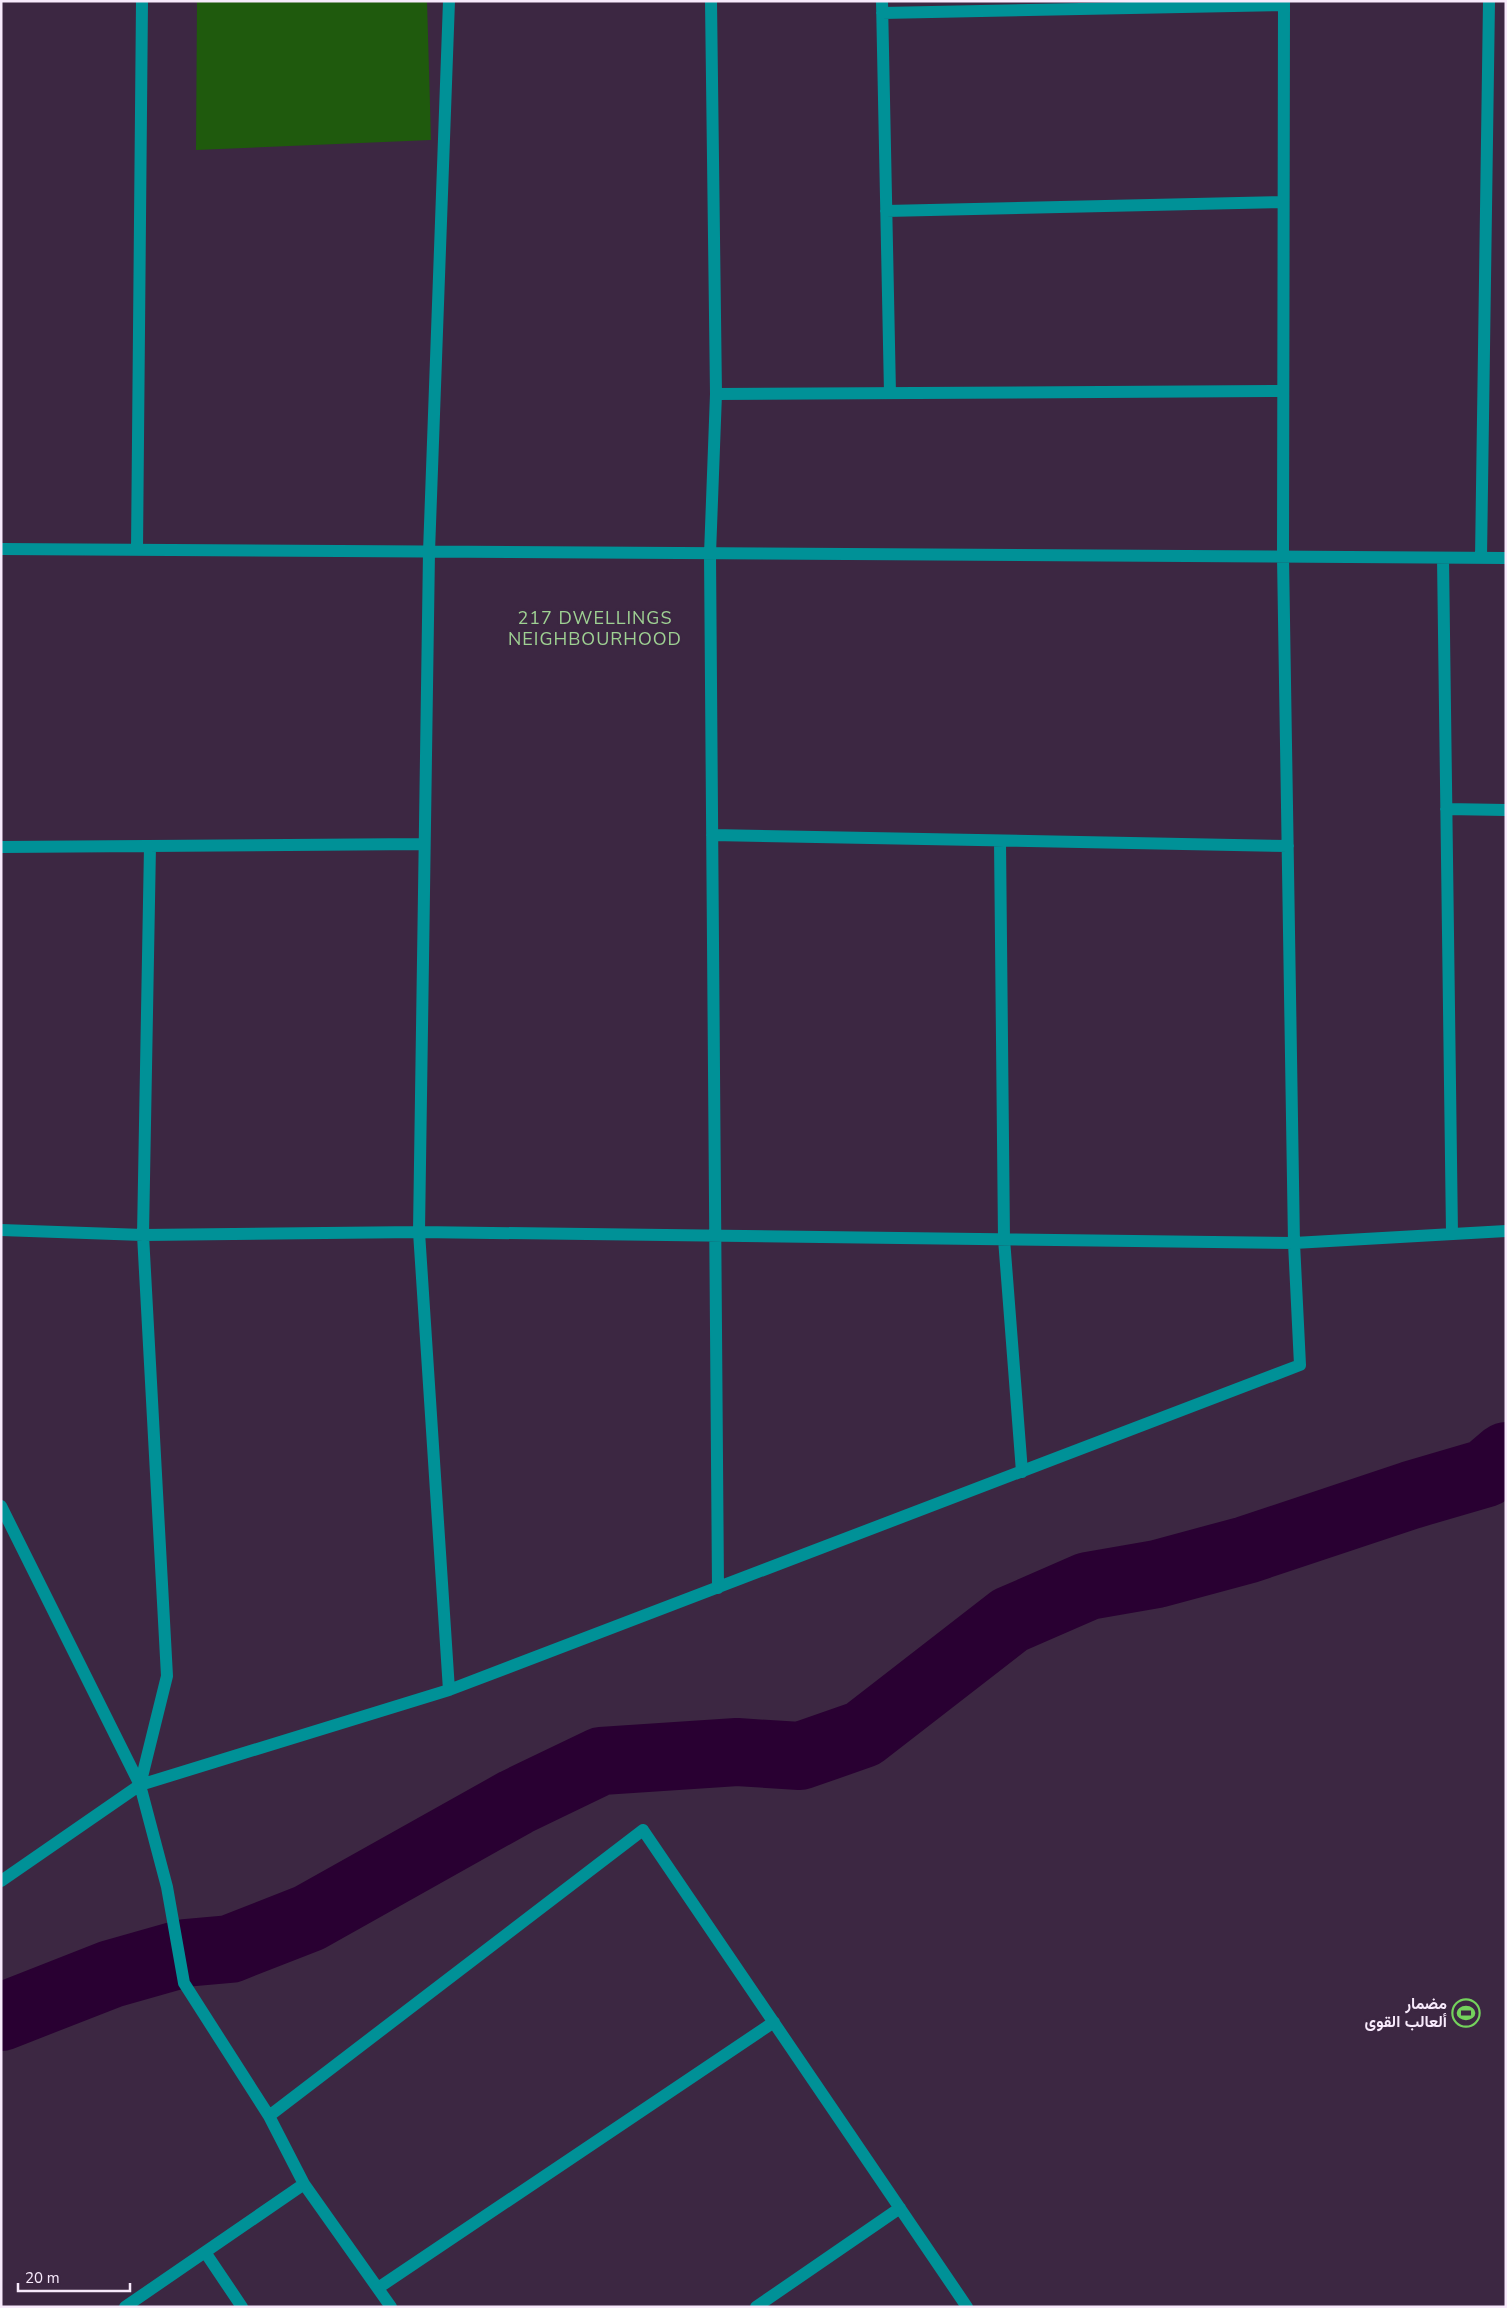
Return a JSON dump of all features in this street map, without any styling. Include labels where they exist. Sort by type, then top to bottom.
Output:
[{"type":"street","points":[[137,550],[142,1]]},
{"type":"street","points":[[448,1],[429,552],[419,1232],[449,1690]]},
{"type":"street","points":[[711,1],[716,394],[710,554],[718,1588]]},
{"type":"street","points":[[1482,558],[1489,1]]},
{"type":"street","points":[[1,1881],[140,1785],[449,1690],[1300,1365],[1294,1243],[1283,557],[1284,3],[882,7],[890,393]]},
{"type":"street","points":[[886,211],[1283,202]]},
{"type":"street","points":[[716,394],[1283,391]]},
{"type":"street","points":[[1,549],[1506,558]]},
{"type":"street","points":[[1443,558],[1452,1234]]},
{"type":"street","points":[[1446,809],[1506,810]]},
{"type":"street","points":[[712,836],[1288,846]]},
{"type":"street","points":[[1000,841],[1004,1239],[1022,1472]]},
{"type":"street","points":[[1,847],[424,844]]},
{"type":"street","points":[[140,1785],[166,1676],[143,1235],[150,846]]},
{"type":"street","points":[[1,1230],[143,1235],[419,1232],[1294,1243],[1506,1231]]},
{"type":"street","points":[[1,1506],[140,1785],[167,1887],[184,1983],[269,2116],[304,2184],[391,2307]]},
{"type":"street","points":[[269,2116],[643,1830],[967,2307]]},
{"type":"street","points":[[378,2288],[774,2022]]},
{"type":"street","points":[[125,2307],[304,2184]]},
{"type":"street","points":[[756,2307],[900,2208]]},
{"type":"street","points":[[205,2252],[242,2307]]},
{"type":"green space","points":[[197,1],[427,1],[431,140],[196,150]]},
{"type":"waterway","points":[[1,2017],[111,1974],[185,1953],[230,1949],[309,1918],[516,1802],[601,1761],[737,1752],[800,1756],[863,1734],[1010,1620],[1088,1586],[1157,1574],[1246,1550],[1411,1495],[1486,1473],[1506,1456]]},
{"type":"place","name":"مضمار ألعالب القوى","points":[[1466,2013]]},
{"type":"district","name":"217 DWELLINGS NEIGHBOURHOOD","points":[[595,628]]}]
